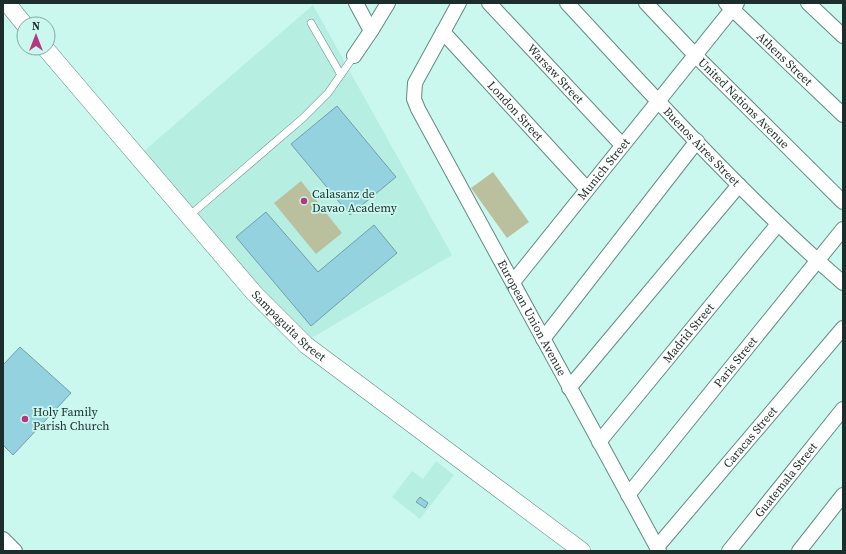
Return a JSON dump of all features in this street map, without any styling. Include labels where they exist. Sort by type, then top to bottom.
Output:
[{"type":"street","points":[[6,3],[17,16]]},
{"type":"street","points":[[356,3],[371,31]]},
{"type":"street","points":[[354,56],[388,3]]},
{"type":"street","points":[[444,32],[459,3]]},
{"type":"street","name":"Warsaw Street","points":[[489,3],[622,145]]},
{"type":"street","name":"Buenos Aires Street","points":[[567,3],[739,185],[778,224],[843,283]]},
{"type":"street","name":"United Nations Avenue","points":[[646,3],[695,55],[843,202]]},
{"type":"street","points":[[808,3],[843,36]]},
{"type":"street","name":"Munich Street","points":[[513,282],[695,55],[732,5]]},
{"type":"street","name":"Athens Street","points":[[732,5],[843,115]]},
{"type":"street","name":"European Union Avenue","points":[[444,32],[415,83],[414,99],[423,121],[513,282],[569,388],[658,549]]},
{"type":"street","name":"London Street","points":[[444,32],[587,189]]},
{"type":"street","name":"Sampaguita Street","points":[[52,56],[254,293],[306,345],[582,551]]},
{"type":"street","points":[[543,339],[697,141]]},
{"type":"street","points":[[569,388],[739,185]]},
{"type":"street","name":"Madrid Street","points":[[600,442],[778,224]]},
{"type":"street","name":"Paris Street","points":[[628,495],[819,262],[843,229]]},
{"type":"street","name":"Caracas Street","points":[[658,549],[843,328]]},
{"type":"street","name":"Guatemala Street","points":[[729,551],[843,409]]},
{"type":"street","points":[[799,551],[843,495]]},
{"type":"street","points":[[3,540],[15,551]]},
{"type":"lane","points":[[311,23],[341,75]]},
{"type":"lane","points":[[189,216],[304,118],[328,92],[354,56]]},
{"type":"shaded area","name":"Calasanz de Davao Academy","points":[[313,5],[452,255],[310,339],[261,290],[144,151]]},
{"type":"shaded area","points":[[493,172],[529,222],[507,238],[471,188]]},
{"type":"shaded area","points":[[301,181],[342,233],[316,254],[274,203]]},
{"type":"shaded area","points":[[436,461],[454,475],[420,519],[392,497],[412,471],[423,479]]},
{"type":"building","points":[[337,106],[396,177],[350,215],[291,144]]},
{"type":"building","points":[[266,212],[318,272],[374,225],[397,253],[311,326],[236,237]]},
{"type":"building","name":"Holy Family Parish Church","points":[[20,347],[71,393],[13,455],[3,445],[3,365]]},
{"type":"building","points":[[420,497],[428,503],[425,508],[416,502]]},
{"type":"place","name":"Calasanz de Davao Academy","points":[[304,201]]},
{"type":"place","name":"Holy Family Parish Church","points":[[25,419]]}]
